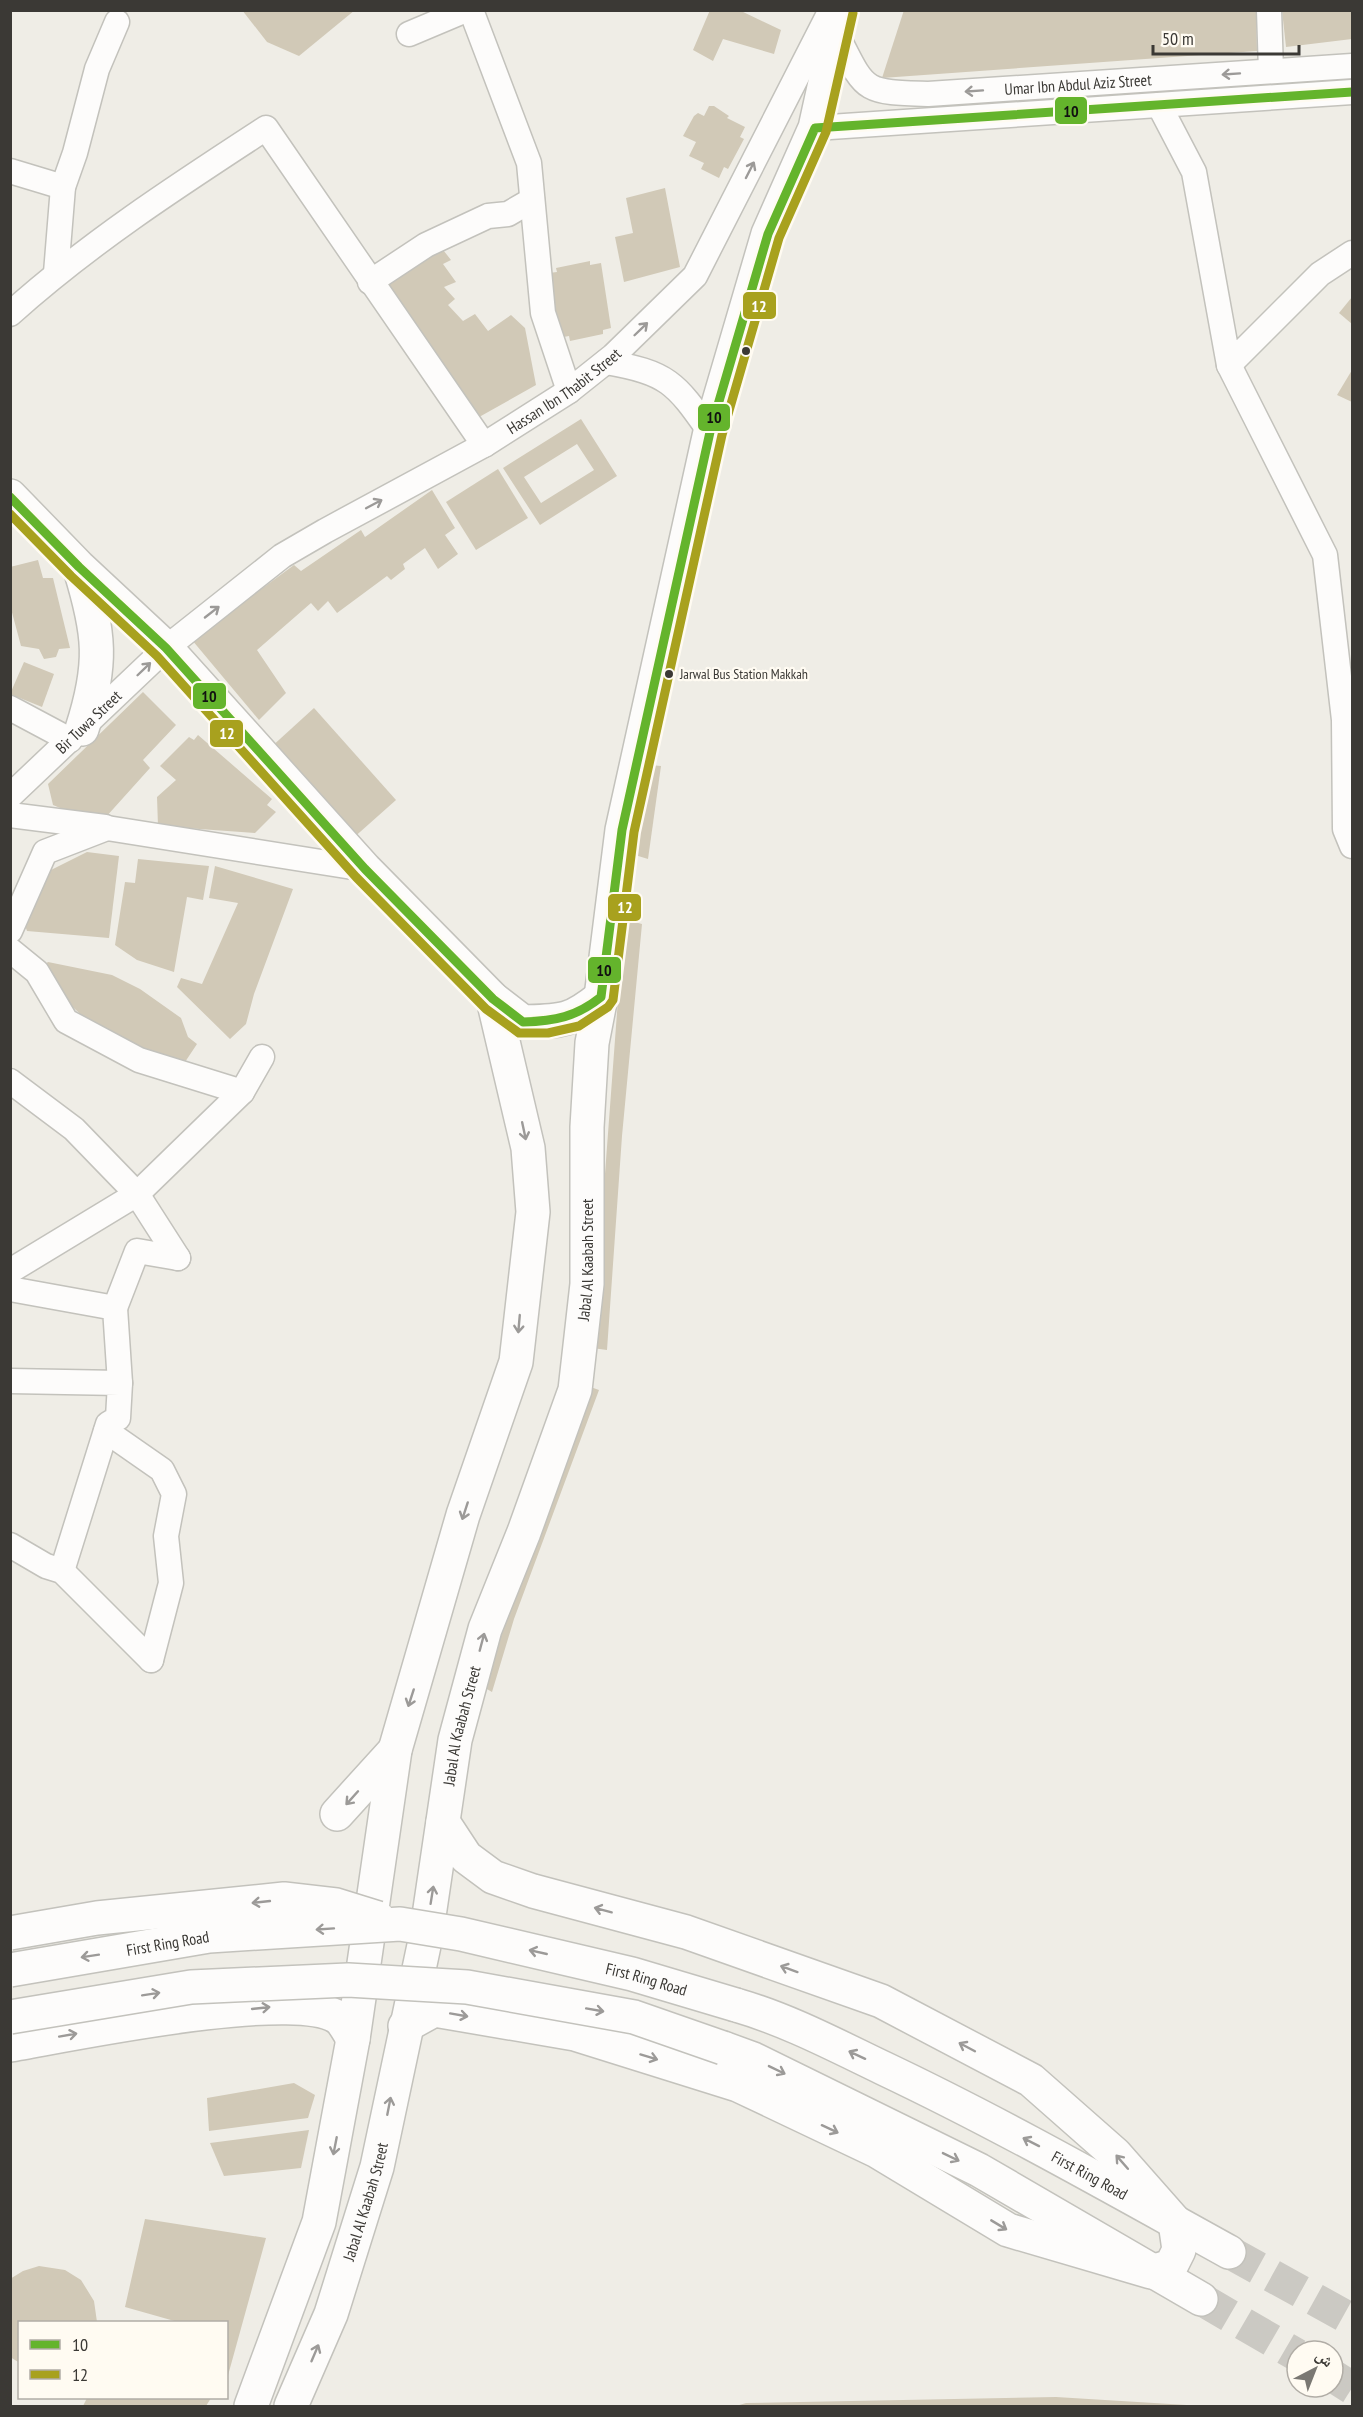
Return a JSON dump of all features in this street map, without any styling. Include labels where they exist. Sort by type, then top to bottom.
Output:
[{"type":"highway","name":"Jabal Al Kaabah Street","points":[[291,2406],[331,2314],[377,2167],[405,2026],[426,1936],[456,1740],[485,1629],[524,1532],[575,1390],[587,1284],[587,1126],[592,1043],[601,997],[622,830],[710,432],[768,234],[815,128],[836,18]]},
{"type":"highway","points":[[10,496],[79,567],[166,648],[365,869],[493,999],[523,1022],[552,1021],[577,1016],[601,997]]},
{"type":"highway","points":[[76,734],[94,691],[99,653],[92,610],[79,567]]},
{"type":"highway","points":[[251,2406],[319,2222],[353,2039],[395,1750],[464,1515],[516,1362],[533,1212],[528,1148],[493,999]]},
{"type":"highway","points":[[337,1814],[395,1750]]},
{"type":"highway","points":[[405,2026],[434,2010],[574,2034],[738,2085],[877,2151],[1008,2230],[1151,2272],[1171,2266],[1179,2250],[1174,2222],[1115,2154],[1031,2080],[880,2001],[686,1932],[533,1891],[493,1877],[465,1857],[443,1822]]},
{"type":"highway","points":[[10,1933],[97,1918],[284,1899],[336,1905],[400,1924]]},
{"type":"highway","name":"First Ring Road","points":[[10,1970],[210,1936],[400,1924],[461,1934],[632,1974],[775,2016],[930,2090],[1067,2161],[1229,2253]]},
{"type":"highway","points":[[10,2017],[191,1987],[348,1980],[467,1987],[634,2017],[753,2058],[979,2170],[1151,2272],[1202,2299]]},
{"type":"highway","points":[[10,2045],[146,2021],[273,2007],[319,2010],[338,2017],[353,2039]]},
{"type":"street","points":[[409,34],[466,10]]},
{"type":"street","points":[[471,10],[529,162],[543,313],[570,391]]},
{"type":"street","points":[[1269,10],[1271,71]]},
{"type":"street","name":"Umar Ibn Abdul Aziz Street","points":[[836,18],[855,70],[867,87],[884,93],[928,94],[1353,66]]},
{"type":"street","name":"Hassan Ibn Thabit Street","points":[[166,648],[282,556],[484,445],[570,391],[606,362],[695,276],[836,18]]},
{"type":"street","points":[[56,273],[63,187],[75,153],[97,69],[117,22]]},
{"type":"street","name":"Umar Ibn Abdul Aziz Street","points":[[815,128],[1353,92]]},
{"type":"street","points":[[1159,105],[1194,172],[1229,365],[1325,555],[1344,720],[1345,829],[1353,846]]},
{"type":"street","points":[[10,314],[56,273],[163,195],[266,128],[484,445]]},
{"type":"street","points":[[10,171],[63,187]]},
{"type":"street","points":[[370,282],[426,245],[488,216],[508,214],[532,200]]},
{"type":"street","points":[[1229,365],[1320,274],[1353,253]]},
{"type":"street","points":[[606,362],[639,368],[670,381],[710,432]]},
{"type":"street","name":"Bir Tuwa Street","points":[[10,796],[166,648]]},
{"type":"street","points":[[10,708],[76,734]]},
{"type":"street","points":[[10,815],[365,869]]},
{"type":"street","points":[[10,931],[45,852],[107,828]]},
{"type":"street","points":[[10,950],[37,972],[66,1021],[139,1060],[242,1092]]},
{"type":"street","points":[[10,1271],[138,1194],[242,1092],[262,1057]]},
{"type":"street","points":[[10,1081],[74,1129],[138,1194],[178,1258],[137,1251],[115,1308],[120,1383],[118,1418],[108,1424],[62,1571]]},
{"type":"street","points":[[10,1289],[115,1308]]},
{"type":"street","points":[[10,1381],[120,1383]]},
{"type":"street","points":[[10,1545],[46,1566],[62,1571],[151,1660],[171,1583],[166,1536],[174,1494],[162,1470],[106,1431]]},
{"type":"building","points":[[242,10],[355,10],[299,56],[267,42]]},
{"type":"building","points":[[710,10],[739,10],[781,30],[774,54],[723,39],[713,61],[693,50]]},
{"type":"building","points":[[904,10],[1256,10],[1257,51],[882,78]]},
{"type":"building","points":[[1282,10],[1352,10],[1352,39],[1286,47]]},
{"type":"building","points":[[709,106],[714,106],[729,116],[727,118],[745,127],[740,137],[744,139],[728,169],[724,167],[719,178],[701,169],[704,163],[689,156],[696,142],[683,136],[694,116],[698,113],[704,116]]},
{"type":"building","points":[[665,188],[680,267],[624,282],[615,237],[633,233],[626,198]]},
{"type":"building","points":[[440,246],[451,260],[443,264],[456,282],[444,287],[455,299],[448,305],[463,321],[475,314],[488,331],[511,315],[525,328],[536,385],[472,421],[380,290]]},
{"type":"building","points":[[590,261],[590,265],[601,263],[611,328],[603,330],[603,334],[570,341],[569,336],[558,338],[549,273],[557,272],[556,268]]},
{"type":"building","points":[[1352,297],[1352,324],[1339,313]]},
{"type":"building","points":[[1352,370],[1352,402],[1337,395]]},
{"type":"building","points":[[581,419],[617,476],[540,525],[503,468]],"holes":[[[577,444],[594,470],[541,503],[524,477]]]},
{"type":"building","points":[[498,469],[528,518],[476,550],[446,502]]},
{"type":"building","points":[[432,490],[455,528],[445,535],[458,554],[438,569],[425,548],[403,564],[405,569],[391,580],[387,576],[337,613],[328,601],[318,611],[311,603],[257,650],[286,693],[259,720],[192,640],[294,565],[301,571],[361,530],[365,537]]},
{"type":"building","points":[[38,560],[43,578],[53,578],[70,648],[59,649],[56,657],[44,659],[39,649],[21,646],[10,605],[10,567]]},
{"type":"building","points":[[24,662],[54,674],[42,707],[10,694]]},
{"type":"building","points":[[143,692],[176,725],[143,760],[150,768],[105,818],[72,813],[53,805],[48,784]]},
{"type":"building","points":[[314,708],[396,800],[351,840],[269,749]]},
{"type":"building","points":[[198,735],[272,799],[267,805],[276,812],[255,833],[158,826],[157,797],[176,780],[160,766],[189,737],[194,740]]},
{"type":"building","points":[[650,765],[661,766],[648,859],[635,855]]},
{"type":"building","points":[[87,852],[119,856],[109,938],[27,931],[23,920],[41,875]]},
{"type":"building","points":[[138,859],[209,866],[203,900],[187,897],[174,972],[137,960],[115,945],[125,882],[135,883]]},
{"type":"building","points":[[215,866],[293,889],[254,994],[246,1024],[230,1039],[177,987],[181,978],[202,984],[238,903],[209,898]]},
{"type":"building","points":[[624,919],[642,924],[622,1136],[607,1350],[592,1348]]},
{"type":"building","points":[[48,962],[112,975],[140,989],[181,1018],[188,1037],[197,1044],[185,1062],[111,1042],[42,979],[40,968]]},
{"type":"building","points":[[585,1385],[599,1390],[514,1619],[492,1692],[480,1685]]},
{"type":"building","points":[[294,2083],[315,2095],[308,2118],[209,2131],[207,2098]]},
{"type":"building","points":[[309,2130],[301,2168],[224,2176],[210,2143]]},
{"type":"building","points":[[145,2219],[266,2238],[228,2375],[228,2321],[174,2321],[125,2307]]},
{"type":"building","points":[[39,2266],[65,2270],[81,2280],[94,2301],[97,2321],[18,2321],[18,2362],[10,2357],[10,2279],[23,2271]]},
{"type":"building","points":[[1056,2397],[1203,2406],[736,2406],[746,2403]]},
{"type":"building","points":[[86,2399],[210,2399],[206,2406],[83,2406]]},
{"type":"tunnel","points":[[1229,2252],[1352,2320]]},
{"type":"tunnel","points":[[1201,2299],[1285,2348]]},
{"type":"tunnel","points":[[1345,2384],[1352,2388]]},
{"type":"transit line","name":"12","points":[[10,514],[71,576],[157,656],[356,877],[486,1009],[519,1033],[548,1033],[579,1026],[608,1007],[613,1000],[634,832],[722,435],[779,238],[826,132],[853,13]]},
{"type":"transit line","name":"10","points":[[10,497],[79,567],[166,648],[365,869],[493,999],[523,1022],[565,1017],[601,997],[622,830],[710,432],[768,234],[815,128],[1352,92]]},
{"type":"place","name":"Jarwal Bus Station Makkah","points":[[669,674]]}]
